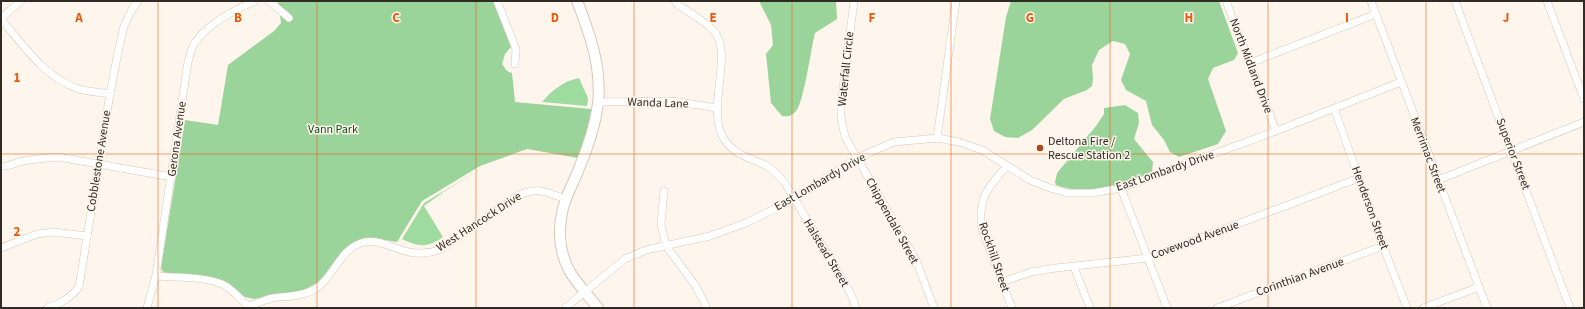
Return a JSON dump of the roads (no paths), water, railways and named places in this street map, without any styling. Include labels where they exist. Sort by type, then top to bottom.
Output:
[{"type":"street","points":[[21,1],[1,19],[40,64],[54,76],[79,88],[110,94]]},
{"type":"street","name":"Cobblestone Avenue","points":[[47,308],[63,302],[73,295],[79,287],[110,94],[124,26],[131,11],[138,1]]},
{"type":"street","name":"Gerona Avenue","points":[[146,308],[156,276],[188,62],[194,45],[206,31],[227,15],[255,1]]},
{"type":"street","points":[[269,1],[289,18]]},
{"type":"street","points":[[497,1],[516,49],[515,64]]},
{"type":"street","points":[[577,1],[596,55],[598,102],[595,120],[579,170],[562,212],[560,236],[562,249],[571,273],[598,308]]},
{"type":"street","name":"Halstead Street","points":[[675,1],[678,5],[714,30],[719,42],[721,55],[717,108],[718,125],[725,140],[737,152],[754,161],[766,165],[777,173],[785,183],[851,294],[856,308]]},
{"type":"street","name":"Waterfall Circle","points":[[854,1],[841,105],[841,118],[845,137],[856,158]]},
{"type":"street","points":[[937,138],[956,1]]},
{"type":"street","name":"North Midland Drive","points":[[1226,1],[1276,131]]},
{"type":"street","name":"Merrimac Street","points":[[1371,1],[1487,308]]},
{"type":"street","name":"Superior Street","points":[[1455,1],[1570,308]]},
{"type":"street","points":[[1547,1],[1584,99]]},
{"type":"street","points":[[1250,63],[1376,14]]},
{"type":"street","name":"East Lombardy Drive","points":[[565,308],[625,259],[646,250],[710,236],[748,222],[794,199],[856,158],[894,142],[937,138],[960,142],[982,150],[1030,180],[1067,193],[1093,193],[1121,188],[1276,131],[1401,82]]},
{"type":"street","name":"Wanda Lane","points":[[598,102],[672,101],[717,108]]},
{"type":"street","name":"Henderson Street","points":[[1334,108],[1383,246],[1407,308]]},
{"type":"street","points":[[1438,180],[1584,122]]},
{"type":"street","points":[[1,166],[7,167],[19,162],[44,158],[58,158],[172,177]]},
{"type":"street","name":"Chippendale Street","points":[[856,158],[916,260],[934,308]]},
{"type":"street","name":"Rockhill Street","points":[[1007,166],[983,196],[980,216],[982,229],[1012,308]]},
{"type":"street","name":"Covewood Avenue","points":[[1002,282],[1031,272],[1148,258],[1359,178]]},
{"type":"street","points":[[1121,188],[1167,308]]},
{"type":"street","name":"West Hancock Drive","points":[[248,307],[271,299],[300,296],[314,290],[322,283],[350,250],[361,242],[376,242],[409,252],[430,253],[439,250],[519,195],[530,190],[539,190],[566,199]]},
{"type":"street","points":[[664,191],[661,224],[666,246],[695,285],[707,308]]},
{"type":"street","points":[[1,248],[37,234],[54,232],[87,236]]},
{"type":"street","name":"Corinthian Avenue","points":[[1217,308],[1383,246]]},
{"type":"street","points":[[1074,267],[1090,308]]},
{"type":"street","points":[[156,276],[204,280],[222,284],[234,292],[248,307]]},
{"type":"street","points":[[1423,308],[1479,287]]},
{"type":"place","name":"Deltona Fire / Rescue Station 2","points":[[1040,148]]},
{"type":"park label","name":"Vann Park","points":[[333,129]]}]
